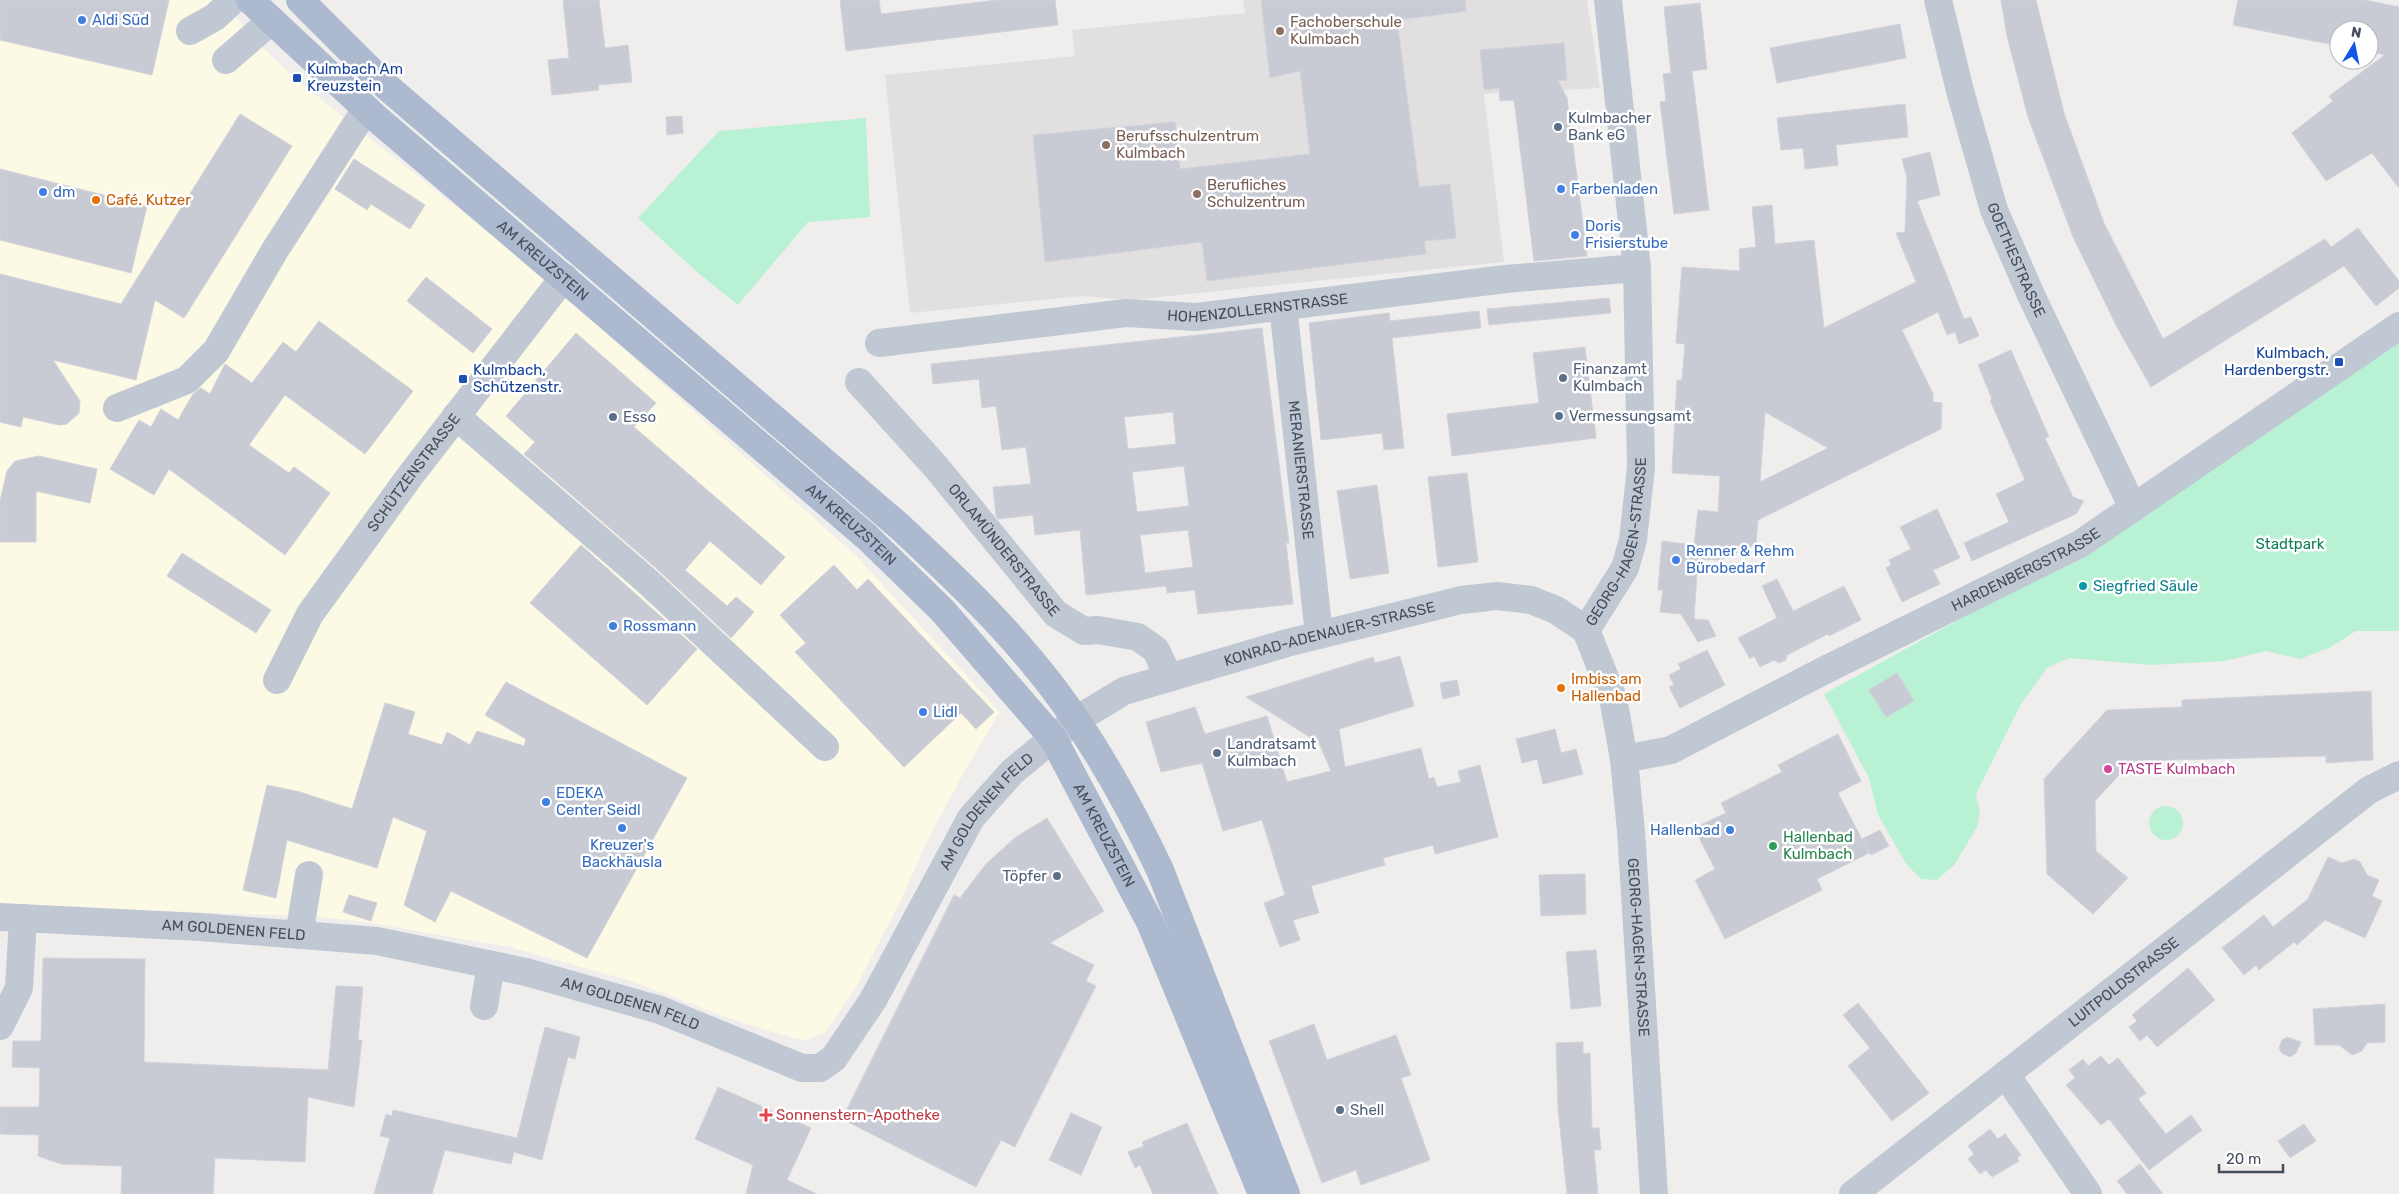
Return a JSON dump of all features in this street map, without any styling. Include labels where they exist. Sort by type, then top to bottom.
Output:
[{"type":"main road","name":"AM KREUZSTEIN","points":[[250,0],[271,22],[366,109],[564,276],[867,537],[942,610],[1053,738],[1150,922],[1262,1194]]},
{"type":"main road","name":"AM KREUZSTEIN","points":[[300,0],[386,86],[899,526],[966,588],[1030,659],[1076,720],[1116,785],[1160,870],[1286,1194]]},
{"type":"street","points":[[190,30],[215,17],[232,0]]},
{"type":"street","name":"GEORG-HAGEN-STRASSE","points":[[1608,0],[1638,268],[1641,467],[1633,540],[1625,568],[1586,630],[1613,698],[1624,759],[1631,831],[1654,1194]]},
{"type":"street","name":"GOETHESTRASSE","points":[[1938,0],[1960,91],[1994,210],[2031,295],[2133,508]]},
{"type":"street","points":[[226,60],[271,22]]},
{"type":"street","points":[[117,408],[187,380],[216,351],[275,250],[366,109]]},
{"type":"street","name":"HOHENZOLLERNSTRASSE","points":[[879,343],[1126,313],[1196,317],[1506,279],[1638,268]]},
{"type":"street","name":"SCHÜTZENSTRASSE","points":[[277,680],[310,614],[456,416],[564,276]]},
{"type":"street","name":"MERANIERSTRASSE","points":[[1284,306],[1319,635]]},
{"type":"street","name":"HARDENBERGSTRASSE","points":[[1624,759],[1671,750],[1824,671],[2080,544],[2399,326]]},
{"type":"street","name":"ORLAMÜNDERSTRASSE","points":[[859,382],[936,468],[1056,614],[1084,631],[1098,630],[1138,637],[1156,650],[1169,678]]},
{"type":"street","points":[[456,416],[647,581],[824,747]]},
{"type":"street","name":"KONRAD-ADENAUER-STRASSE","points":[[1076,720],[1124,692],[1319,635],[1461,600],[1497,596],[1531,600],[1556,610],[1586,630]]},
{"type":"street","name":"AM GOLDENEN FELD","points":[[12,918],[200,927],[377,941],[526,972],[660,1010],[802,1068],[820,1068],[834,1058],[873,1000],[971,818],[1012,772],[1076,720]]},
{"type":"street","name":"LUITPOLDSTRASSE","points":[[1852,1194],[2369,790],[2399,775]]},
{"type":"street","points":[[299,935],[309,875]]},
{"type":"street","points":[[0,1026],[19,988],[12,918]]},
{"type":"street","points":[[484,1006],[491,965]]},
{"type":"street","points":[[2006,1074],[2088,1194]]},
{"type":"shaded area","points":[[0,0],[221,0],[269,54],[301,83],[522,259],[854,554],[1000,712],[964,772],[927,841],[902,898],[856,987],[825,1033],[806,1040],[793,1038],[737,1021],[631,981],[510,947],[371,923],[312,916],[0,906]]},
{"type":"shaded area","name":"Berufliches Schulzentrum","points":[[1243,0],[1587,0],[1600,88],[1484,94],[1504,262],[1130,300],[1082,296],[910,313],[885,75],[1075,56],[1072,30],[1245,13]]},
{"type":"green space","points":[[866,118],[870,217],[808,222],[738,305],[697,272],[638,218],[719,131]]},
{"type":"green space","name":"Stadtpark","points":[[2399,339],[2399,631],[2356,631],[2331,647],[2300,659],[2266,651],[2225,661],[2151,665],[2069,658],[2047,668],[2021,704],[1976,794],[1980,812],[1977,827],[1955,864],[1937,880],[1921,879],[1907,865],[1878,815],[1869,778],[1824,694],[2080,553]]},
{"type":"green space","points":[[2166,806],[2173,807],[2178,811],[2182,816],[2182,830],[2178,835],[2173,839],[2166,840],[2159,839],[2154,835],[2150,830],[2149,823],[2150,816],[2154,811],[2159,807]]},
{"type":"building","name":"Aldi Süd","points":[[0,0],[169,0],[152,75],[0,40]]},
{"type":"building","points":[[563,0],[599,0],[605,48],[628,45],[632,82],[598,85],[599,90],[552,95],[548,60],[569,58]]},
{"type":"building","points":[[840,0],[879,0],[881,14],[997,0],[1055,0],[1058,25],[846,51]]},
{"type":"building","name":"Berufsschulzentrum Kulmbach","points":[[1261,0],[1465,0],[1466,11],[1397,20],[1419,187],[1450,184],[1456,238],[1424,241],[1426,254],[1207,281],[1202,242],[1045,262],[1033,135],[1175,122],[1180,169],[1310,154],[1300,71],[1270,78]]},
{"type":"building","points":[[2001,0],[2036,0],[2064,113],[2104,223],[2163,339],[2325,239],[2331,247],[2358,228],[2399,281],[2399,288],[2376,306],[2344,266],[2151,387],[2118,329],[2073,237],[2028,117],[2007,36]]},
{"type":"building","points":[[2238,0],[2365,0],[2399,7],[2399,188],[2372,153],[2326,181],[2292,133],[2333,101],[2329,96],[2365,70],[2379,70],[2379,59],[2385,55],[2379,54],[2379,20],[2329,20],[2329,44],[2233,25]]},
{"type":"building","points":[[1700,3],[1707,69],[1692,71],[1709,210],[1674,214],[1660,102],[1666,101],[1663,74],[1671,73],[1664,7]]},
{"type":"building","points":[[1900,24],[1906,58],[1777,83],[1770,48]]},
{"type":"building","points":[[1564,43],[1567,80],[1558,81],[1567,98],[1587,256],[1534,261],[1514,100],[1500,101],[1499,88],[1484,90],[1480,50]]},
{"type":"building","points":[[1905,104],[1908,137],[1836,145],[1838,165],[1805,169],[1803,148],[1781,150],[1777,118]]},
{"type":"building","points":[[240,114],[292,146],[184,318],[155,300],[136,380],[53,360],[80,401],[79,413],[67,424],[59,425],[23,417],[21,427],[0,422],[0,274],[121,304]]},
{"type":"building","points":[[682,116],[683,133],[667,135],[666,117]]},
{"type":"building","points":[[1930,152],[1940,195],[1917,201],[1964,319],[1971,317],[1979,336],[1959,344],[1955,332],[1947,335],[1938,312],[1902,330],[1933,394],[1933,402],[1942,403],[1941,429],[1758,520],[1756,544],[1721,560],[1698,559],[1694,619],[1708,620],[1716,636],[1698,642],[1681,614],[1660,612],[1663,590],[1658,590],[1662,541],[1694,545],[1698,510],[1718,512],[1720,476],[1672,473],[1677,380],[1682,380],[1685,344],[1676,343],[1682,267],[1740,271],[1739,249],[1756,247],[1752,207],[1772,205],[1775,244],[1814,240],[1824,328],[1916,282],[1896,233],[1905,232],[1907,178],[1902,159]],"holes":[[[1765,412],[1828,448],[1760,482]]]},
{"type":"building","points":[[354,159],[425,205],[410,229],[371,204],[367,210],[335,189]]},
{"type":"building","points":[[0,169],[147,206],[131,273],[0,240]]},
{"type":"building","points":[[426,277],[492,329],[473,353],[407,301]]},
{"type":"building","points":[[1609,298],[1611,313],[1489,325],[1487,309]]},
{"type":"building","points":[[1479,311],[1481,328],[1392,338],[1404,448],[1384,450],[1382,433],[1321,440],[1309,323],[1389,313],[1390,321]]},
{"type":"building","points":[[319,321],[413,391],[365,454],[285,395],[249,445],[289,473],[294,467],[330,493],[285,555],[169,469],[154,495],[110,469],[139,420],[151,427],[161,409],[178,420],[193,394],[201,388],[210,394],[225,364],[252,383],[283,342],[296,352]]},
{"type":"building","points":[[1262,328],[1289,543],[1286,543],[1293,604],[1198,614],[1195,590],[1167,593],[1166,586],[1086,595],[1080,530],[1035,535],[1033,515],[998,519],[996,516],[993,487],[1031,484],[1026,447],[1002,450],[996,406],[982,408],[979,379],[933,384],[931,364]],"holes":[[[1173,412],[1176,444],[1128,449],[1124,417]],[[1184,466],[1189,506],[1137,512],[1132,472]],[[1188,530],[1193,567],[1145,573],[1140,535]]]},
{"type":"building","points":[[576,333],[656,403],[634,427],[785,557],[761,585],[710,541],[685,570],[727,606],[736,597],[754,612],[731,638],[657,569],[524,454],[535,442],[506,416]]},
{"type":"building","name":"Finanzamt Kulmbach","points":[[1585,347],[1596,438],[1452,456],[1447,414],[1539,403],[1533,353]]},
{"type":"building","points":[[2011,350],[2049,437],[2045,438],[2073,497],[2084,501],[2076,514],[1972,561],[1964,543],[2009,522],[1996,494],[2025,480],[1990,400],[1992,399],[1978,365]]},
{"type":"building","points":[[39,456],[97,469],[90,503],[36,491],[36,542],[0,542],[0,501],[7,471],[15,461]]},
{"type":"building","points":[[1467,473],[1478,562],[1438,567],[1428,477]]},
{"type":"building","points":[[1377,485],[1389,573],[1350,579],[1337,491]]},
{"type":"building","points":[[1937,509],[1960,558],[1933,570],[1940,584],[1902,602],[1886,568],[1891,565],[1889,560],[1911,549],[1900,527]]},
{"type":"building","name":"Rossmann","points":[[581,545],[697,649],[647,705],[530,603]]},
{"type":"building","points":[[182,553],[271,610],[256,633],[167,576]]},
{"type":"building","points":[[834,565],[857,590],[868,579],[994,712],[976,729],[961,713],[904,767],[795,652],[806,643],[780,615]]},
{"type":"building","points":[[1777,579],[1793,611],[1844,586],[1861,620],[1787,655],[1786,660],[1779,663],[1774,660],[1760,667],[1754,656],[1750,659],[1738,638],[1777,618],[1762,586]]},
{"type":"building","points":[[1707,650],[1725,685],[1680,708],[1669,687],[1674,685],[1669,675],[1681,669],[1678,664]]},
{"type":"building","points":[[1400,656],[1414,706],[1339,729],[1345,767],[1421,748],[1429,779],[1434,777],[1437,787],[1461,782],[1458,771],[1480,765],[1498,837],[1435,854],[1433,845],[1383,858],[1385,865],[1311,886],[1319,913],[1293,920],[1300,940],[1280,947],[1264,903],[1285,895],[1262,820],[1223,831],[1202,763],[1161,772],[1146,722],[1195,707],[1205,734],[1267,716],[1287,782],[1331,771],[1319,743],[1246,697],[1373,657],[1375,663]]},
{"type":"building","points":[[1897,673],[1914,701],[1886,717],[1869,690]]},
{"type":"building","points":[[1457,680],[1460,695],[1443,699],[1440,683]]},
{"type":"building","name":"EDEKA Center Seidl","points":[[506,682],[687,778],[587,958],[451,891],[435,922],[404,905],[427,831],[393,817],[377,868],[287,840],[276,898],[243,890],[267,785],[300,792],[352,809],[385,703],[415,712],[408,734],[442,745],[447,732],[470,745],[477,731],[524,746],[526,739],[485,715]]},
{"type":"building","points":[[2371,691],[2373,760],[2326,763],[2326,756],[2132,761],[2095,801],[2096,851],[2128,878],[2093,914],[2047,874],[2044,779],[2107,710],[2182,707],[2182,700]]},
{"type":"building","points":[[1555,729],[1561,753],[1576,749],[1583,774],[1543,784],[1537,759],[1522,763],[1516,739]]},
{"type":"building","name":"Hallenbad Kulmbach","points":[[1838,734],[1861,781],[1838,793],[1869,853],[1817,879],[1822,890],[1725,939],[1695,880],[1715,869],[1694,828],[1726,813],[1721,803],[1782,772],[1778,765]]},
{"type":"building","points":[[1047,818],[1104,911],[1050,943],[1094,965],[1086,981],[1096,986],[1015,1147],[1001,1140],[976,1187],[842,1119],[954,895],[960,898],[986,864],[1016,837]]},
{"type":"building","points":[[1880,830],[1889,846],[1871,855],[1862,839]]},
{"type":"building","points":[[2328,857],[2342,863],[2354,859],[2360,862],[2367,875],[2379,880],[2372,896],[2382,901],[2365,938],[2325,920],[2297,945],[2294,942],[2259,970],[2256,965],[2244,975],[2222,948],[2264,915],[2273,927],[2308,899]]},
{"type":"building","points":[[1585,874],[1586,914],[1541,916],[1539,875]]},
{"type":"building","points":[[349,895],[377,903],[371,921],[343,912]]},
{"type":"building","points":[[1596,950],[1601,1006],[1571,1009],[1566,952]]},
{"type":"building","points":[[43,958],[145,959],[144,1062],[328,1070],[336,986],[363,987],[358,1040],[362,1040],[354,1107],[308,1097],[305,1162],[215,1158],[213,1194],[121,1194],[122,1166],[61,1164],[38,1156],[39,1135],[0,1134],[0,1107],[39,1107],[40,1068],[12,1067],[13,1041],[41,1041]]},
{"type":"building","points":[[2188,968],[2215,1000],[2157,1047],[2147,1035],[2140,1041],[2129,1027],[2137,1021],[2132,1015]]},
{"type":"building","points":[[1858,1003],[1929,1093],[1892,1121],[1848,1066],[1870,1048],[1843,1015]]},
{"type":"building","points":[[2385,1004],[2385,1042],[2367,1043],[2362,1051],[2352,1055],[2339,1045],[2315,1045],[2313,1009]]},
{"type":"building","points":[[1314,1024],[1327,1060],[1396,1035],[1411,1075],[1401,1078],[1430,1160],[1361,1185],[1356,1170],[1322,1183],[1269,1041]]},
{"type":"building","points":[[545,1027],[580,1037],[575,1059],[568,1057],[542,1160],[514,1152],[511,1164],[445,1150],[432,1194],[374,1194],[390,1138],[380,1136],[386,1114],[392,1116],[393,1110],[517,1138]]},
{"type":"building","points":[[2287,1037],[2301,1042],[2296,1053],[2290,1057],[2282,1053],[2279,1048],[2282,1040]]},
{"type":"building","points":[[1583,1042],[1583,1054],[1590,1053],[1592,1128],[1599,1128],[1601,1150],[1594,1150],[1598,1194],[1567,1194],[1558,1109],[1556,1043]]},
{"type":"building","points":[[2101,1056],[2109,1065],[2118,1058],[2146,1093],[2138,1099],[2166,1134],[2191,1115],[2202,1130],[2149,1170],[2109,1119],[2101,1125],[2066,1085],[2075,1078],[2069,1070],[2083,1059],[2088,1066]]},
{"type":"building","points":[[718,1087],[811,1128],[787,1180],[817,1194],[746,1194],[753,1165],[695,1139]]},
{"type":"building","points":[[1071,1113],[1102,1127],[1081,1175],[1049,1160]]},
{"type":"building","points":[[1187,1123],[1218,1194],[1153,1194],[1140,1165],[1135,1168],[1128,1152],[1144,1146],[1142,1142]]},
{"type":"building","points":[[2304,1124],[2316,1141],[2290,1158],[2278,1141]]},
{"type":"building","points":[[1990,1129],[1998,1139],[2005,1134],[2021,1155],[2017,1158],[2019,1161],[1992,1177],[1986,1170],[1980,1174],[1968,1159],[1974,1154],[1968,1146]]},
{"type":"building","points":[[2140,1164],[2163,1194],[2127,1194],[2117,1181]]},
{"type":"place","name":"Aldi Süd","points":[[82,20]]},
{"type":"place","name":"Fachoberschule Kulmbach","points":[[1280,31]]},
{"type":"place","name":"Kulmbach Am Kreuzstein","points":[[297,78]]},
{"type":"place","name":"Kulmbacher Bank eG","points":[[1558,127]]},
{"type":"place","name":"Berufsschulzentrum Kulmbach","points":[[1106,145]]},
{"type":"place","name":"Farbenladen","points":[[1561,189]]},
{"type":"place","name":"dm","points":[[43,192]]},
{"type":"place","name":"Berufliches Schulzentrum","points":[[1197,194]]},
{"type":"place","name":"Café. Kutzer","points":[[96,200]]},
{"type":"place","name":"Doris Frisierstube","points":[[1575,235]]},
{"type":"place","name":"Kulmbach, Hardenbergstr.","points":[[2339,362]]},
{"type":"place","name":"Finanzamt Kulmbach","points":[[1563,378]]},
{"type":"place","name":"Kulmbach, Schützenstr.","points":[[463,379]]},
{"type":"place","name":"Vermessungsamt","points":[[1559,416]]},
{"type":"place","name":"Esso","points":[[613,417]]},
{"type":"place","name":"Renner & Rehm Bürobedarf","points":[[1676,560]]},
{"type":"place","name":"Siegfried Säule","points":[[2083,586]]},
{"type":"place","name":"Rossmann","points":[[613,626]]},
{"type":"place","name":"Imbiss am Hallenbad","points":[[1561,688]]},
{"type":"place","name":"Lidl","points":[[923,712]]},
{"type":"place","name":"Landratsamt Kulmbach","points":[[1217,753]]},
{"type":"place","name":"TASTE Kulmbach","points":[[2108,769]]},
{"type":"place","name":"EDEKA Center Seidl","points":[[546,802]]},
{"type":"place","name":"Kreuzer's Backhäusla","points":[[622,828]]},
{"type":"place","name":"Hallenbad","points":[[1730,830]]},
{"type":"place","name":"Hallenbad Kulmbach","points":[[1773,846]]},
{"type":"place","name":"Töpfer","points":[[1057,876]]},
{"type":"place","name":"Shell","points":[[1340,1110]]},
{"type":"place","name":"Sonnenstern-Apotheke","points":[[766,1115]]}]
